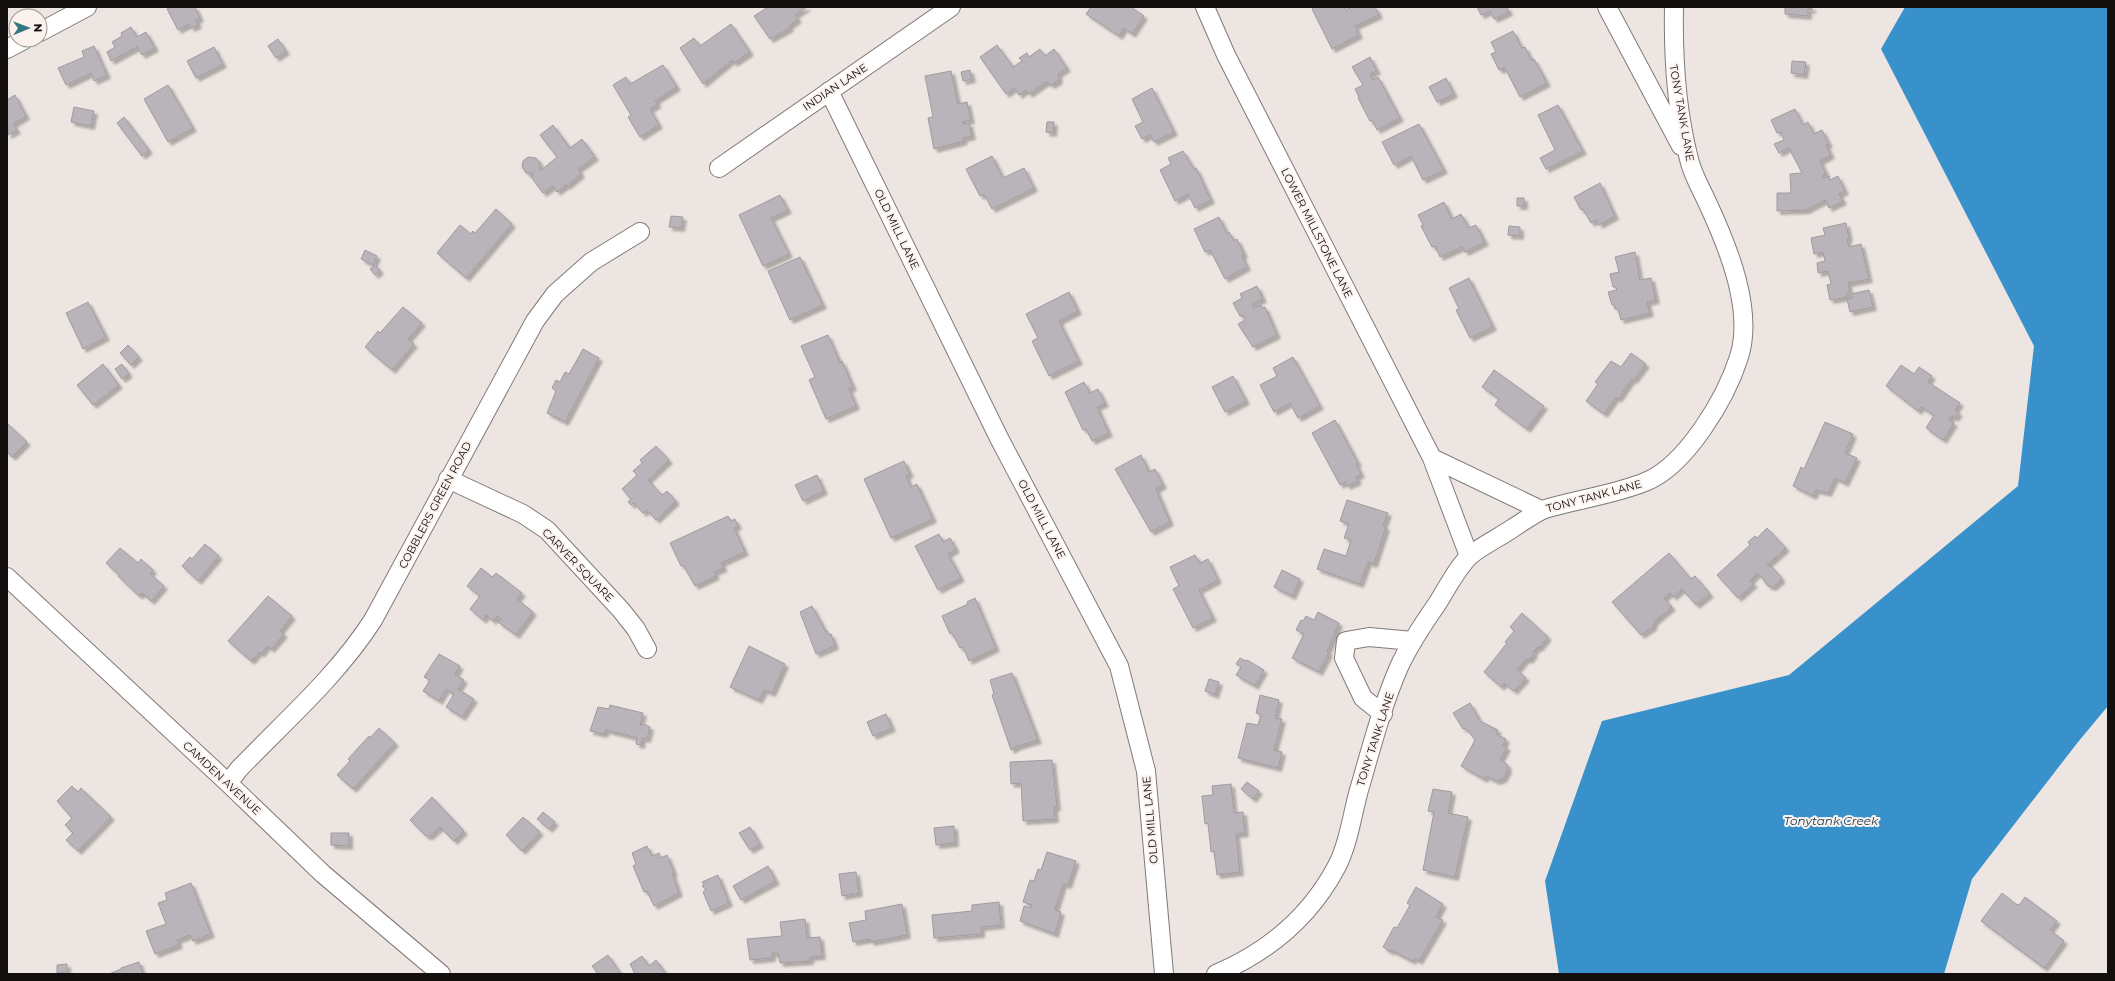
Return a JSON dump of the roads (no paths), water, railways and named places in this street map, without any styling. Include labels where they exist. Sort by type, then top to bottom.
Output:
[{"type":"street","points":[[48,28],[86,7]]},
{"type":"street","name":"INDIAN LANE","points":[[719,168],[951,7]]},
{"type":"street","name":"LOWER MILLSTONE LANE","points":[[1205,7],[1226,55],[1432,458],[1469,556]]},
{"type":"street","points":[[1607,7],[1689,162]]},
{"type":"street","name":"TONY TANK LANE","points":[[1216,974],[1237,965],[1266,948],[1290,928],[1314,903],[1338,864],[1352,824],[1358,793],[1400,666],[1413,641],[1469,556],[1541,510],[1622,490],[1650,481],[1669,467],[1692,445],[1728,383],[1743,342],[1742,311],[1736,280],[1725,241],[1689,162],[1673,58],[1674,7]]},
{"type":"street","name":"OLD MILL LANE","points":[[829,91],[999,438],[1119,666],[1146,770],[1164,974]]},
{"type":"street","name":"COBBLERS GREEN ROAD","points":[[228,783],[239,769],[329,676],[358,643],[373,620],[518,350],[535,321],[555,294],[591,262],[640,232]]},
{"type":"street","points":[[1432,458],[1541,510]]},
{"type":"street","name":"CARVER SQUARE","points":[[448,479],[523,514],[547,530],[621,610],[636,629],[647,649]]},
{"type":"street","name":"CAMDEN AVENUE","points":[[7,577],[228,783],[323,874],[441,974]]},
{"type":"street","points":[[1383,714],[1363,698],[1344,658],[1346,641],[1369,637],[1413,641]]},
{"type":"water","name":"Tonytank Creek","points":[[1905,7],[2108,7],[2108,706],[2078,742],[1972,879],[1944,974],[1559,974],[1545,881],[1602,721],[1789,675],[2018,486],[2034,346],[1881,49]]}]
